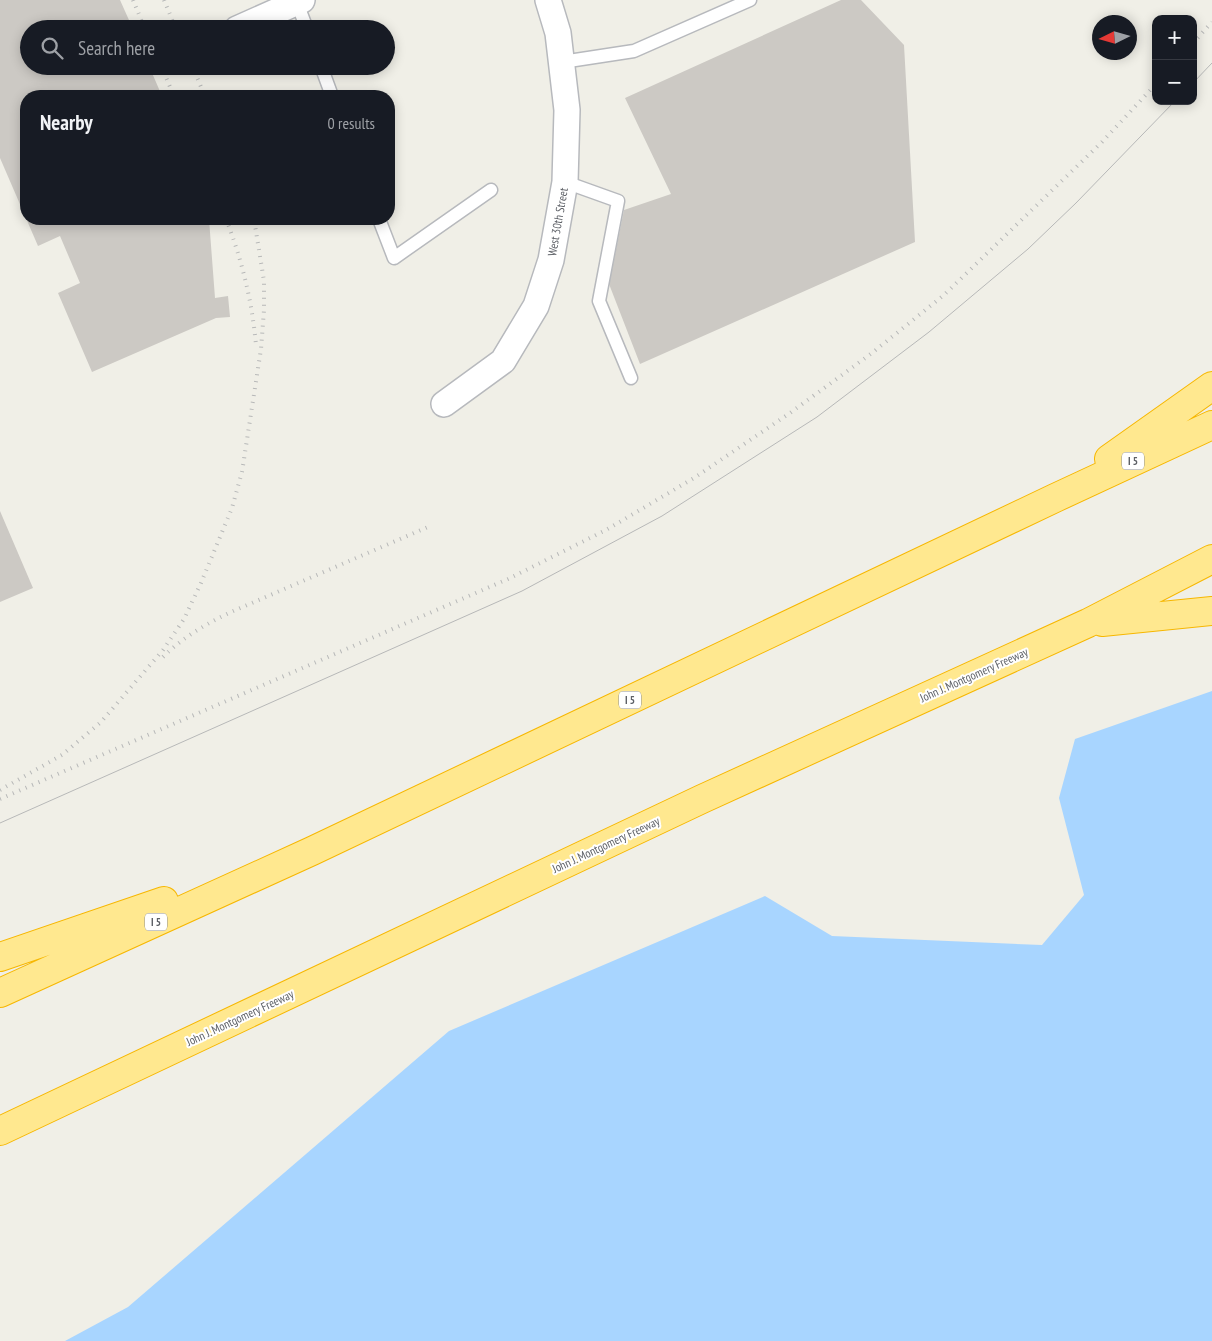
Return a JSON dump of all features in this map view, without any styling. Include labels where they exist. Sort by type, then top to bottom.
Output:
[{"type":"highway","points":[[1055,498],[1212,386]]},
{"type":"highway","name":"I 5","points":[[0,992],[312,852],[1212,425]]},
{"type":"highway","name":"John J. Montgomery Freeway","points":[[0,1130],[693,803],[1088,623],[1212,559]]},
{"type":"highway","points":[[1088,623],[1212,611]]},
{"type":"highway","points":[[0,957],[312,852]]},
{"type":"highway","points":[[0,1144],[104,1082]]},
{"type":"street","name":"West 30th Street","points":[[444,404],[503,361],[536,306],[552,260],[565,182],[567,110],[558,33],[548,0]]},
{"type":"street","points":[[257,20],[299,1]]},
{"type":"lane","points":[[562,62],[634,51],[750,0]]},
{"type":"lane","points":[[299,1],[304,20]]},
{"type":"lane","points":[[324,75],[330,90]]},
{"type":"lane","points":[[565,182],[618,200],[599,301],[631,378]]},
{"type":"lane","points":[[381,225],[394,258],[491,190]]},
{"type":"water","points":[[1212,691],[1212,1341],[65,1341],[128,1307],[449,1031],[765,896],[832,936],[1042,945],[1084,895],[1059,798],[1075,739]]},
{"type":"building","points":[[0,0],[120,0],[129,20],[20,20],[20,75],[153,75],[159,90],[20,90],[20,204],[0,158]]},
{"type":"building","points":[[841,0],[861,0],[904,45],[915,242],[640,364],[609,284],[624,210],[671,194],[625,98]]},
{"type":"building","points":[[29,225],[209,225],[215,298],[228,296],[230,317],[216,318],[92,372],[58,293],[80,283],[60,236],[38,246]]},
{"type":"building","points":[[0,511],[33,588],[0,602]]},
{"type":"tram line","points":[[1197,79],[1212,63]]},
{"type":"tram line","points":[[0,823],[522,591],[662,516],[817,417],[929,332],[1028,249],[1076,203],[1171,105]]},
{"type":"railway","points":[[133,0],[141,20]]},
{"type":"railway","points":[[164,0],[172,20]]},
{"type":"railway","points":[[1197,39],[1212,22]]},
{"type":"railway","points":[[165,75],[171,90]]},
{"type":"railway","points":[[196,75],[202,90]]},
{"type":"railway","points":[[0,799],[508,579],[606,530],[694,478],[790,413],[872,353],[944,295],[1102,142],[1152,88]]},
{"type":"railway","points":[[228,225],[245,281],[256,345]]},
{"type":"railway","points":[[0,790],[62,755],[101,722],[163,650],[184,619],[201,583],[232,508],[242,472],[261,349],[264,281],[255,225]]},
{"type":"railway","points":[[163,657],[195,632],[231,612],[428,527]]}]
